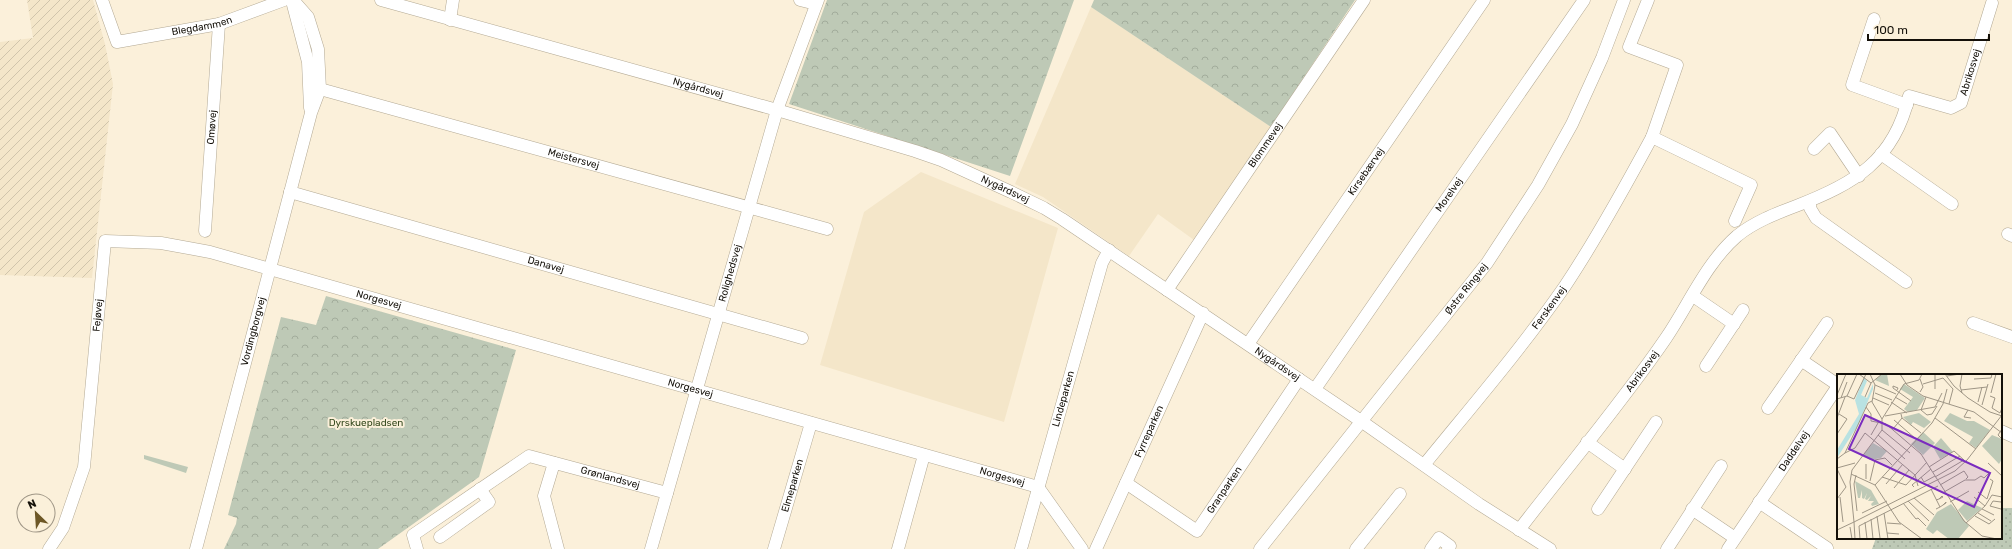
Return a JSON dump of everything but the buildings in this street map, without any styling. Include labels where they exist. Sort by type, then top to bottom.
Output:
[{"type":"street","name":"Blegdammen","points":[[102,0],[117,42],[220,24],[284,0]]},
{"type":"street","name":"Vordingborgvej","points":[[196,549],[311,113],[320,89],[318,49],[314,34],[308,17],[292,0]]},
{"type":"street","name":"Vordingborgvej","points":[[292,0],[308,62],[311,113]]},
{"type":"street","name":"Nygårdsvej","points":[[381,0],[777,110],[915,151],[941,160],[1044,208],[1203,313],[1479,504],[1550,549]]},
{"type":"street","points":[[450,20],[453,0]]},
{"type":"street","points":[[800,0],[817,2]]},
{"type":"street","name":"Blommevej","points":[[1167,290],[1364,0]]},
{"type":"street","name":"Kirsebærvej","points":[[1248,344],[1484,0]]},
{"type":"street","name":"Morelvej","points":[[1314,389],[1584,0]]},
{"type":"street","name":"Østre Ringvej","points":[[1260,549],[1487,263],[1538,185],[1572,124],[1602,58],[1624,0]]},
{"type":"street","name":"Ferskenvej","points":[[1424,465],[1525,339],[1564,287],[1602,228],[1652,137],[1677,65],[1629,47],[1648,0]]},
{"type":"street","name":"Rolighedsvej","points":[[651,549],[777,110],[817,2]]},
{"type":"street","name":"Abrikosvej","points":[[1519,530],[1644,369],[1717,258],[1738,236],[1766,218],[1838,189],[1859,176],[1881,154],[1893,137],[1907,105],[1909,96],[1951,108],[1961,102],[1992,3]]},
{"type":"street","points":[[1874,19],[1852,85],[1907,105]]},
{"type":"street","name":"Omøvej","points":[[205,231],[220,24]]},
{"type":"street","name":"Meistersvej","points":[[320,89],[827,229]]},
{"type":"street","points":[[1814,149],[1830,133],[1859,176]]},
{"type":"street","points":[[1652,137],[1750,185],[1735,221]]},
{"type":"street","points":[[1881,154],[1952,204]]},
{"type":"street","name":"Danavej","points":[[290,192],[802,338]]},
{"type":"street","points":[[1810,201],[1810,208],[1816,218],[1906,282]]},
{"type":"street","name":"Fejøvej","points":[[49,549],[63,528],[84,467],[105,241],[161,243],[210,252],[269,269]]},
{"type":"street","name":"Lindeparken","points":[[1021,549],[1102,263],[1109,250]]},
{"type":"street","name":"Norgesvej","points":[[269,269],[811,422],[1038,488],[1082,549]]},
{"type":"street","points":[[1693,296],[1734,324]]},
{"type":"street","points":[[1706,366],[1743,310]]},
{"type":"street","name":"Fyrreparken","points":[[1096,549],[1203,313]]},
{"type":"street","points":[[1768,408],[1827,323]]},
{"type":"street","points":[[1972,323],[2012,337]]},
{"type":"street","name":"Daddelvej","points":[[1801,360],[1837,385]]},
{"type":"street","name":"Granparken","points":[[1126,483],[1197,531],[1299,379]]},
{"type":"street","name":"Daddelvej","points":[[1728,549],[1759,502],[1833,404],[1837,390]]},
{"type":"street","name":"Elmeparken","points":[[774,549],[811,422]]},
{"type":"street","points":[[1598,509],[1656,422]]},
{"type":"street","points":[[2002,431],[2012,436]]},
{"type":"street","points":[[1586,442],[1625,469]]},
{"type":"street","points":[[898,549],[924,455]]},
{"type":"street","name":"Grønlandsvej","points":[[417,549],[413,535],[529,456],[667,494]]},
{"type":"street","points":[[554,463],[544,496],[558,549]]},
{"type":"street","points":[[1667,549],[1721,466]]},
{"type":"street","points":[[440,537],[489,502],[480,489]]},
{"type":"street","points":[[1356,549],[1400,494]]},
{"type":"street","points":[[1759,502],[1827,548]]},
{"type":"street","points":[[1692,509],[1735,538]]},
{"type":"street","points":[[1431,549],[1439,538],[1450,546],[1448,549]]},
{"type":"shaded area","points":[[27,0],[93,0],[105,44],[113,84],[92,278],[0,275],[0,42],[33,38]]},
{"type":"shaded area","points":[[1091,7],[1271,127],[1194,240],[1158,214],[1129,256],[1043,197],[1015,184]]},
{"type":"shaded area","points":[[921,172],[1058,228],[1004,422],[820,365],[864,212]]},
{"type":"green space","points":[[827,0],[1074,0],[1010,176],[789,104]]},
{"type":"green space","points":[[1094,0],[1355,0],[1271,127],[1091,7]]},
{"type":"green space","name":"Dyrskuepladsen","points":[[326,296],[516,350],[479,477],[378,549],[224,549],[236,524],[237,518],[228,515],[281,317],[316,325]]},
{"type":"green space","points":[[144,455],[188,467],[186,473],[144,459]]},
{"type":"green space","points":[[2002,508],[2012,508],[2012,549],[1872,549],[1876,539],[2002,539]]}]
